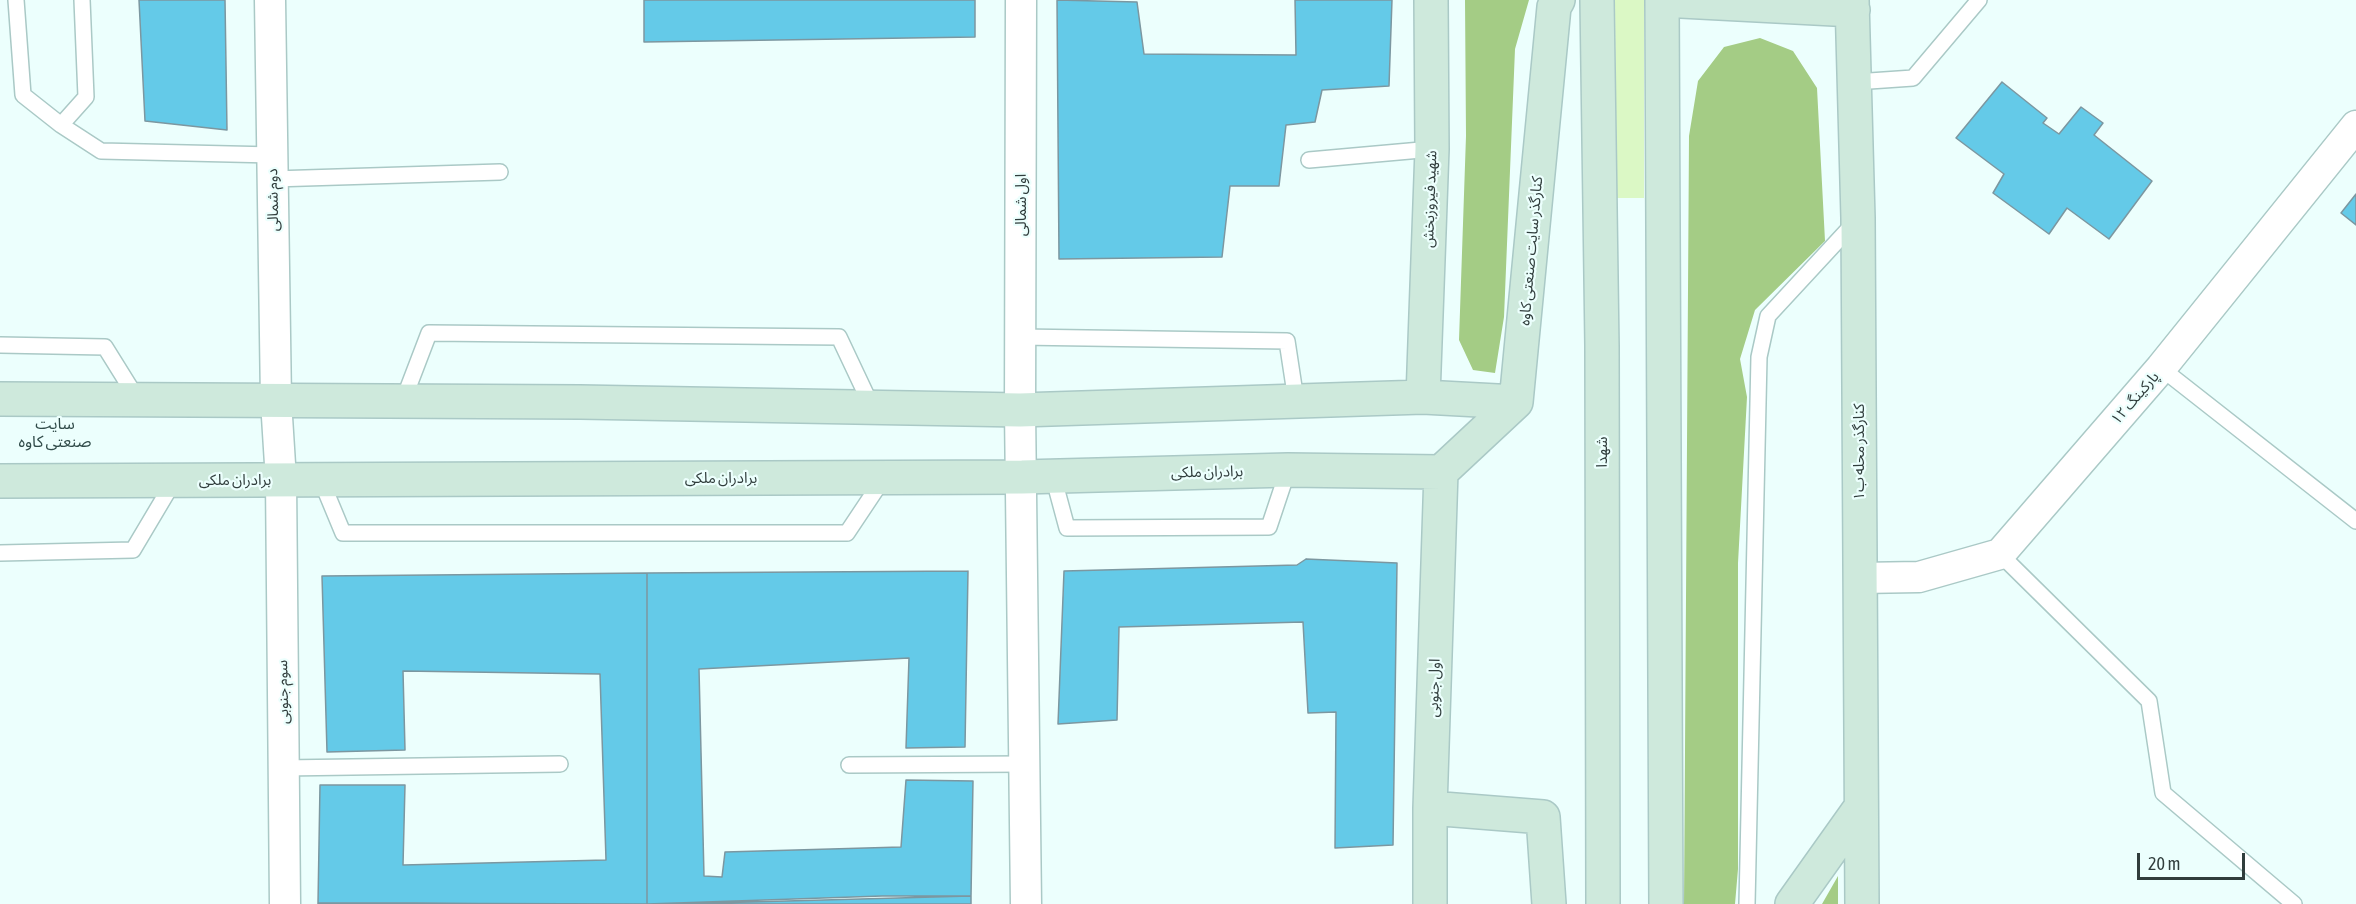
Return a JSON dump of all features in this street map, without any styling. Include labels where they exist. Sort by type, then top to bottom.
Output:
[{"type":"main road","name":"شهید فیروزبخش","points":[[1423,397],[1432,150],[1431,0]]},
{"type":"main road","name":"کنارگذر سایت صنعتی کاوه","points":[[1516,402],[1554,7],[1558,0]]},
{"type":"main road","name":"شهدا","points":[[1597,0],[1602,357],[1603,904]]},
{"type":"main road","points":[[1666,904],[1662,0],[1853,5]]},
{"type":"main road","name":"کنارگذر محله ب۱","points":[[1853,5],[1858,219],[1862,904]]},
{"type":"main road","points":[[0,399],[403,401],[1020,410],[1423,397],[1516,402]]},
{"type":"main road","points":[[1441,471],[1516,402]]},
{"type":"main road","name":"برادران ملکی","points":[[0,481],[1038,476],[1288,470],[1441,471]]},
{"type":"main road","name":"اول جنوبی","points":[[1430,904],[1430,808],[1441,471]]},
{"type":"main road","points":[[1791,904],[1861,807]]},
{"type":"main road","points":[[1430,808],[1543,817],[1549,904]]},
{"type":"street","name":"دوم شمالی","points":[[270,0],[276,401],[280,480]]},
{"type":"street","name":"اول شمالی","points":[[1021,0],[1020,410],[1038,476]]},
{"type":"street","name":"پارکینگ ۱۲","points":[[2000,554],[2161,368],[2356,126]]},
{"type":"street","points":[[1026,904],[1025,764],[1038,476]]},
{"type":"street","name":"سوم جنوبی","points":[[280,480],[285,904]]},
{"type":"street","points":[[1860,578],[1919,577],[2000,554]]},
{"type":"lane","points":[[16,0],[23,95],[61,125],[101,151],[273,167],[500,172]]},
{"type":"lane","points":[[61,125],[86,97],[82,0]]},
{"type":"lane","points":[[1855,82],[1913,78],[1979,0]]},
{"type":"lane","points":[[1309,160],[1432,150]]},
{"type":"lane","points":[[1748,904],[1759,357],[1768,316],[1858,219]]},
{"type":"lane","points":[[403,401],[429,333],[839,337],[872,407]]},
{"type":"lane","points":[[1020,337],[1287,341],[1296,400]]},
{"type":"lane","points":[[0,345],[105,346],[138,400]]},
{"type":"lane","points":[[2161,368],[2356,521]]},
{"type":"lane","points":[[1038,476],[1067,528],[1269,527],[1288,470]]},
{"type":"lane","points":[[321,480],[343,533],[847,533],[884,477]]},
{"type":"lane","points":[[0,553],[134,550],[175,480]]},
{"type":"lane","points":[[2000,554],[2149,701],[2163,793],[2294,904]]},
{"type":"lane","points":[[284,768],[560,764]]},
{"type":"lane","points":[[849,765],[1025,764]]},
{"type":"green space","points":[[1465,0],[1529,0],[1515,49],[1504,317],[1495,373],[1473,370],[1459,340],[1466,136]]},
{"type":"green space","points":[[1615,0],[1644,0],[1644,198],[1616,198]]},
{"type":"green space","points":[[1760,38],[1793,51],[1817,88],[1825,241],[1755,310],[1740,359],[1747,397],[1738,563],[1738,869],[1735,904],[1684,904],[1689,136],[1698,81],[1724,47]]},
{"type":"green space","points":[[1838,876],[1838,904],[1822,904]]},
{"type":"building","points":[[139,0],[225,0],[227,130],[145,121]]},
{"type":"building","points":[[644,0],[975,0],[975,37],[644,42]]},
{"type":"building","points":[[1057,0],[1137,2],[1144,54],[1296,55],[1295,0],[1392,0],[1389,86],[1322,90],[1315,122],[1286,125],[1279,186],[1230,186],[1222,257],[1059,259]]},
{"type":"building","points":[[2002,82],[2047,118],[2043,123],[2059,134],[2081,107],[2103,123],[2094,135],[2152,181],[2109,239],[2067,208],[2049,234],[1993,193],[2004,174],[1956,138]]},
{"type":"building","points":[[2356,194],[2356,225],[2341,213]]},
{"type":"building","points":[[1306,559],[1397,563],[1393,845],[1335,848],[1336,712],[1308,713],[1303,622],[1119,627],[1117,720],[1058,724],[1064,571],[1297,565]]},
{"type":"building","points":[[968,571],[965,747],[906,748],[909,658],[699,669],[704,876],[722,877],[725,852],[901,847],[906,780],[973,781],[971,896],[882,896],[647,904],[647,573]]},
{"type":"building","points":[[647,573],[647,904],[318,903],[320,785],[405,785],[403,865],[606,860],[600,674],[403,671],[405,750],[327,752],[322,576]]},
{"type":"building","points":[[971,896],[971,904],[675,904]]},
{"type":"building","points":[[415,903],[415,904],[318,904]]},
{"type":"building","points":[[415,903],[541,904],[415,904]]},
{"type":"district","name":"سایت صنعتی کاوه","points":[[55,433]]}]
